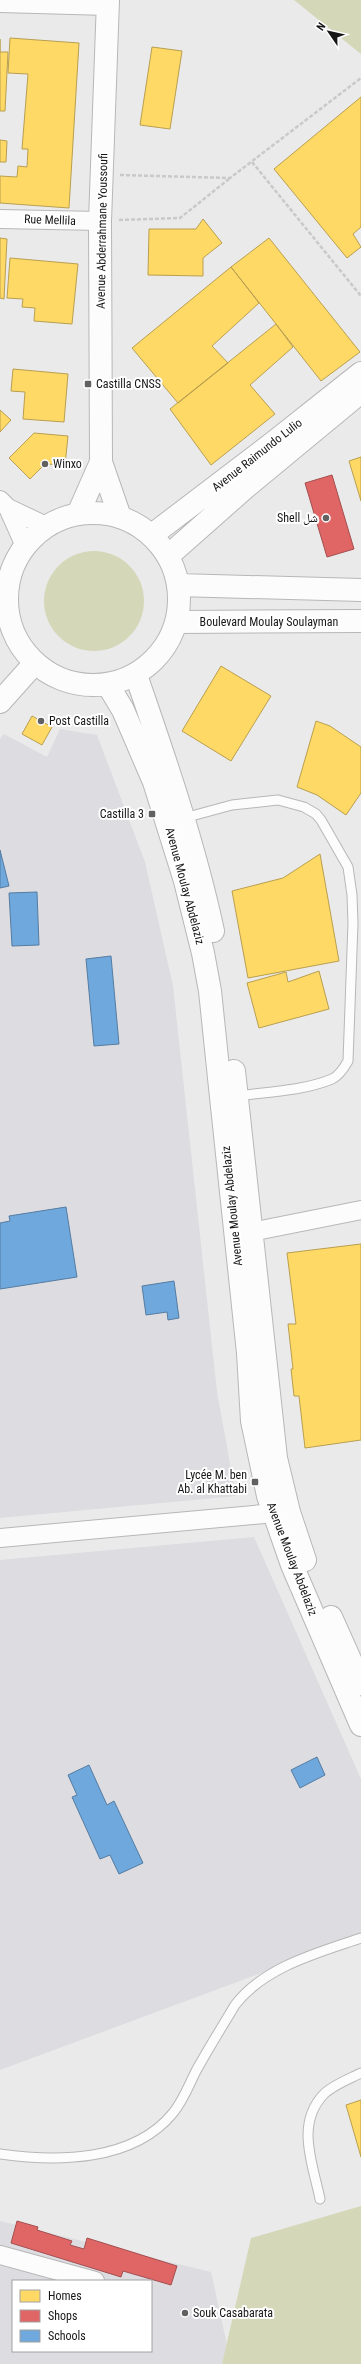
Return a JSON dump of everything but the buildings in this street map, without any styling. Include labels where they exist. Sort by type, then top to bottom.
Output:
[{"type":"main road","name":"Avenue Abderrahmane Youssoufi","points":[[108,3],[100,221],[101,462],[120,517]]},
{"type":"main road","name":"Avenue Raimundo Lulio","points":[[152,535],[274,442],[361,373]]},
{"type":"main road","name":"Avenue Raimundo Lulio","points":[[168,556],[246,487],[361,392]]},
{"type":"main road","name":"Avenue Abderrahmane Youssoufi","points":[[78,514],[101,462]]},
{"type":"main road","points":[[99,513],[120,517],[137,524],[152,535],[168,556],[178,585],[179,604],[176,622],[163,649],[154,661],[136,674],[108,685],[82,686],[56,679],[34,664],[7,636],[3,605],[14,564],[25,546],[46,526],[78,514],[99,513]]},
{"type":"main road","points":[[178,585],[361,590]]},
{"type":"main road","name":"Boulevard Moulay Soulayman","points":[[176,622],[361,621]]},
{"type":"main road","points":[[0,702],[34,664]]},
{"type":"main road","name":"Avenue Moulay Abdelaziz","points":[[136,674],[184,818],[203,882],[222,972],[229,1096],[240,1204],[252,1421],[259,1459],[281,1513]]},
{"type":"main road","name":"Avenue Moulay Abdelaziz","points":[[108,685],[123,710],[154,782],[195,916],[229,1096]]},
{"type":"main road","name":"Avenue Moulay Abdelaziz","points":[[240,1204],[252,1232],[281,1513],[292,1565],[361,1684]]},
{"type":"main road","name":"Avenue Moulay Abdelaziz","points":[[322,1616],[361,1725]]},
{"type":"street","points":[[0,3],[108,3]]},
{"type":"street","name":"Rue Mellila","points":[[0,218],[100,221]]},
{"type":"street","points":[[4,504],[46,526]]},
{"type":"street","points":[[4,504],[25,546]]},
{"type":"street","points":[[252,1232],[361,1210]]},
{"type":"street","points":[[0,1538],[281,1513]]},
{"type":"street","points":[[0,2255],[91,2280]]},
{"type":"lane","points":[[184,818],[232,805],[278,800],[291,802],[304,807],[318,817],[348,867],[353,923],[348,1061],[342,1071],[333,1079],[292,1089],[229,1096]]},
{"type":"lane","points":[[0,2154],[58,2157],[104,2152],[123,2148],[153,2133],[173,2113],[235,2005],[247,1991],[258,1981],[274,1972],[361,1938]]},
{"type":"lane","points":[[320,2199],[307,2139],[307,2125],[311,2114],[325,2094],[361,2072]]},
{"type":"path","points":[[100,221],[180,218],[361,78]]},
{"type":"path","points":[[252,162],[361,296]]},
{"type":"path","points":[[102,175],[230,178]]},
{"type":"shaded area","points":[[60,729],[97,735],[145,862],[173,986],[217,1392],[236,1496],[0,1518],[0,739],[4,734],[47,757]]},
{"type":"shaded area","points":[[254,1537],[361,1779],[361,1936],[0,2070],[0,1560]]},
{"type":"shaded area","name":"Souk Casabarata","points":[[0,2221],[211,2272],[227,2345],[222,2364],[0,2364]]},
{"type":"green space","points":[[294,0],[361,0],[361,54]]},
{"type":"green space","points":[[94,551],[113,554],[130,565],[141,582],[144,601],[141,620],[130,637],[113,648],[94,651],[75,648],[58,637],[47,620],[44,601],[47,582],[58,565],[75,554]]},
{"type":"green space","points":[[361,2206],[361,2364],[222,2364],[251,2238]]},
{"type":"place","name":"Castilla CNSS","points":[[88,384]]},
{"type":"place","name":"Winxo","points":[[45,464]]},
{"type":"place","name":"Shell شل","points":[[326,518]]},
{"type":"place","name":"Post Castilla","points":[[41,721]]},
{"type":"place","name":"Castilla 3","points":[[152,814]]},
{"type":"place","name":"Lycée M. ben Ab. al Khattabi","points":[[255,1482]]},
{"type":"place","name":"Souk Casabarata","points":[[185,2313]]}]
